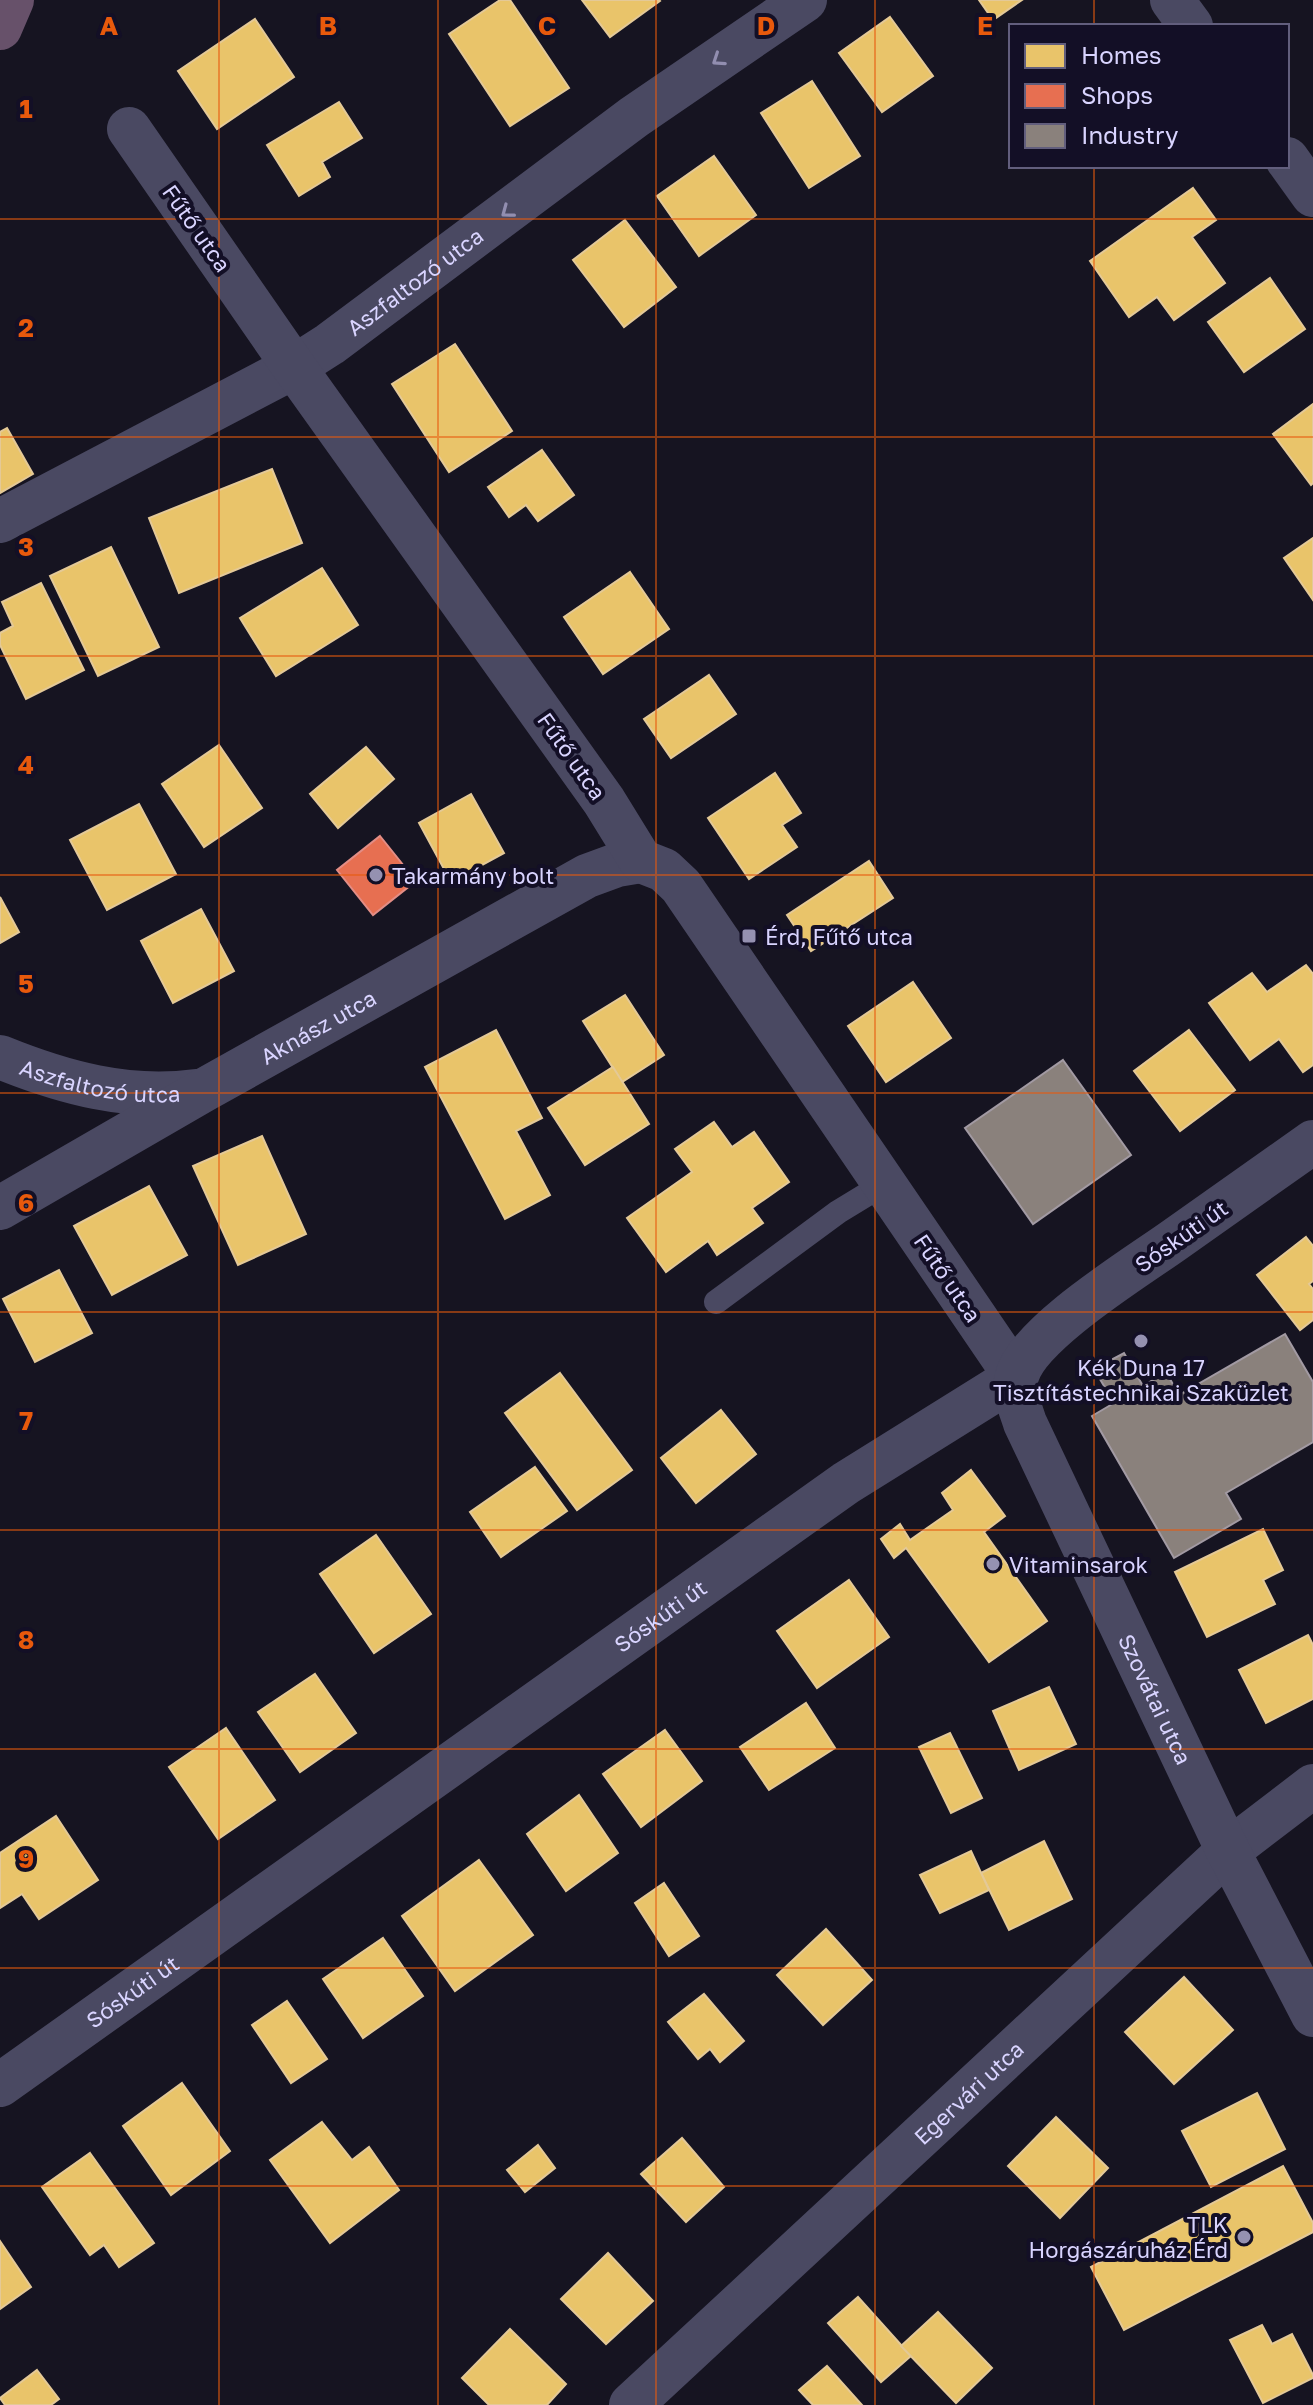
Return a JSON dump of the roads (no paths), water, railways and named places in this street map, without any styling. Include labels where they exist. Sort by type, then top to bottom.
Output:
[{"type":"highway","points":[[0,28],[12,0]]},
{"type":"street","name":"Aszfaltozó utca","points":[[0,521],[294,367],[330,344],[634,117],[805,0]]},
{"type":"street","points":[[1172,0],[1190,24]]},
{"type":"street","name":"Fűtő utca","points":[[129,129],[294,367],[604,801],[641,861],[664,870],[681,886],[1016,1377]]},
{"type":"street","points":[[1289,162],[1313,195]]},
{"type":"street","name":"Aknász utca","points":[[0,1208],[587,876],[617,865],[641,861]]},
{"type":"street","name":"Aszfaltozó utca","points":[[0,1057],[47,1076],[130,1094],[166,1095],[204,1090]]},
{"type":"street","name":"Sóskúti út","points":[[0,2085],[846,1483],[1016,1377],[1027,1356],[1040,1342],[1089,1301],[1313,1142]]},
{"type":"street","name":"Szovátai utca","points":[[1016,1377],[1018,1402],[1025,1423],[1228,1851],[1313,2015]]},
{"type":"street","name":"Egervári utca","points":[[631,2405],[1228,1851],[1313,1786]]},
{"type":"lane","points":[[716,1302],[838,1212],[884,1184]]},
{"type":"place","name":"Takarmány bolt","points":[[376,875]]},
{"type":"place","name":"Érd, Fűtő utca","points":[[749,936]]},
{"type":"place","name":"Kék Duna 17 Tisztítástechnikai Szaküzlet","points":[[1141,1341]]},
{"type":"place","name":"Vitaminsarok","points":[[993,1564]]},
{"type":"place","name":"TLK Horgászáruház Érd","points":[[1244,2237]]}]
